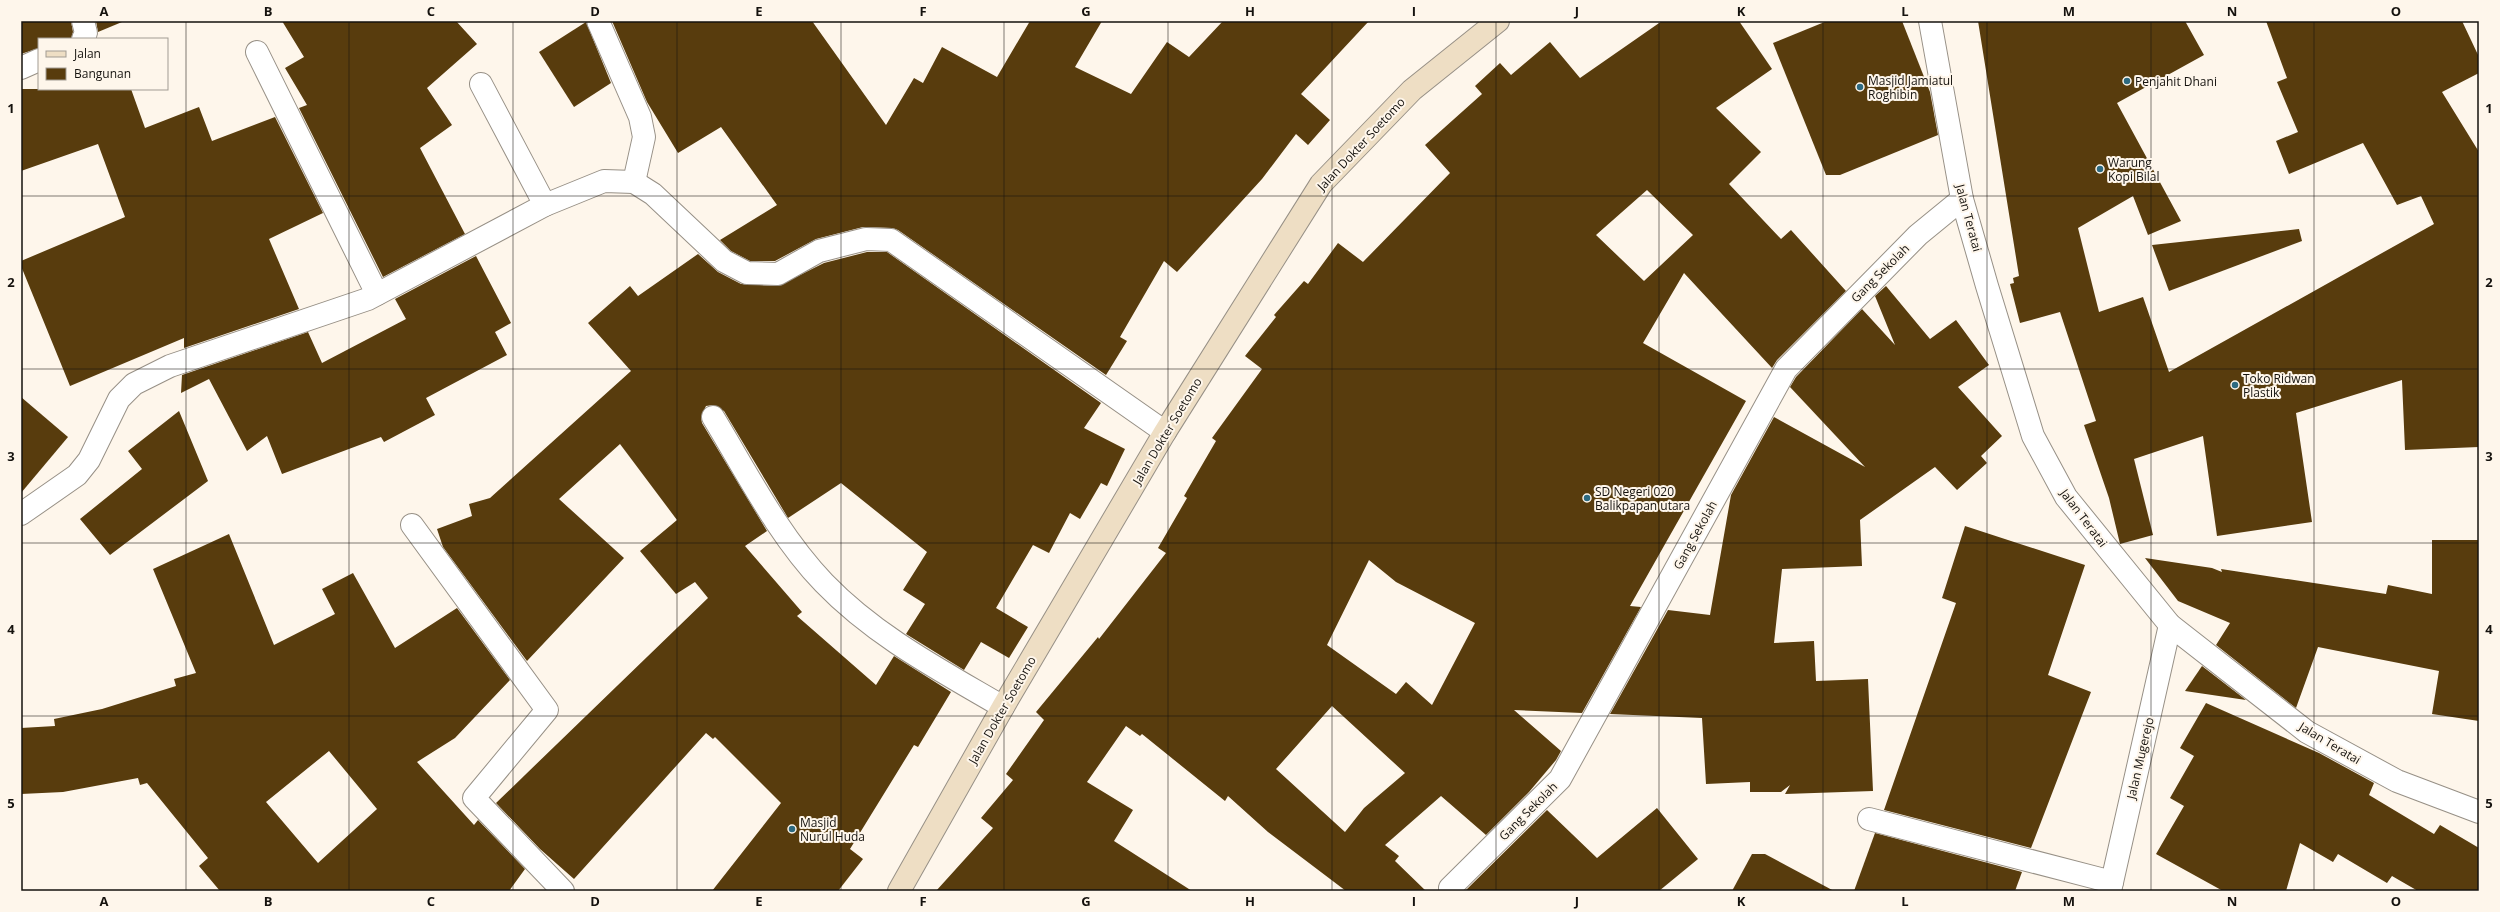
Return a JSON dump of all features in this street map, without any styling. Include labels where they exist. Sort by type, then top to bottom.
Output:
[{"type":"street","points":[[84,21],[86,33],[84,38]]},
{"type":"street","points":[[598,21],[640,117],[644,137],[634,182]]},
{"type":"street","name":"Jalan Dokter Soetomo","points":[[898,891],[1003,707],[1166,432],[1321,184],[1412,90],[1498,21]]},
{"type":"street","name":"Jalan Teratai","points":[[1930,21],[1962,199],[2033,436],[2066,497],[2170,625],[2307,732],[2397,781],[2479,812]]},
{"type":"street","points":[[257,52],[377,294]]},
{"type":"street","points":[[21,68],[38,60]]},
{"type":"street","points":[[481,84],[545,205]]},
{"type":"street","points":[[21,514],[77,475],[89,460],[119,399],[134,384],[170,366],[377,294],[545,205],[604,181],[634,182],[653,194],[724,261],[747,274],[778,274],[819,251],[866,239],[891,240],[1166,432]]},
{"type":"street","name":"Gang Sekolah","points":[[1450,888],[1560,779],[1786,369],[1918,235],[1962,199]]},
{"type":"street","points":[[713,417],[790,542],[824,583],[899,646],[1003,707]]},
{"type":"street","points":[[412,525],[546,710],[474,798],[563,891]]},
{"type":"street","name":"Jalan Mugerejo","points":[[2111,886],[2170,625]]},
{"type":"street","points":[[1869,819],[2111,886]]},
{"type":"building","points":[[21,21],[71,21],[73,32],[71,38],[38,38],[38,48],[21,54]]},
{"type":"building","points":[[96,21],[122,21],[122,22],[98,32]]},
{"type":"building","points":[[282,21],[456,21],[477,44],[427,88],[452,125],[420,148],[465,234],[383,277],[299,108],[307,105],[285,68],[304,57]]},
{"type":"building","points":[[612,21],[812,21],[886,125],[914,78],[923,83],[942,47],[997,77],[1030,21],[1102,21],[1075,67],[1131,94],[1167,42],[1189,57],[1223,21],[1369,21],[1301,94],[1330,120],[1308,145],[1296,134],[1262,179],[1177,272],[1164,261],[1120,337],[1127,341],[1106,375],[898,230],[892,228],[863,227],[816,239],[775,261],[750,261],[731,251],[720,240],[777,205],[721,127],[678,153],[647,102]]},
{"type":"building","points":[[1662,21],[1739,21],[1772,69],[1716,108],[1761,152],[1729,184],[1781,239],[1791,230],[1846,291],[1777,360],[1772,368],[1684,273],[1643,343],[1746,401],[1630,606],[1641,607],[1582,713],[1514,710],[1561,751],[1556,760],[1529,792],[1486,835],[1441,796],[1385,845],[1399,856],[1395,861],[1426,891],[1346,891],[1268,832],[1228,796],[1225,801],[1142,734],[1140,736],[1126,726],[1087,782],[1133,810],[1114,841],[1192,891],[936,891],[993,828],[981,818],[1013,780],[1006,774],[1044,720],[1036,712],[1098,637],[1099,639],[1166,553],[1158,548],[1187,498],[1184,496],[1216,441],[1212,438],[1262,369],[1245,356],[1276,317],[1274,315],[1304,281],[1308,284],[1338,243],[1363,262],[1450,173],[1425,145],[1482,94],[1475,86],[1500,63],[1511,75],[1550,42],[1580,78]],"holes":[[[1647,190],[1693,235],[1644,281],[1596,235]],[[1369,560],[1396,582],[1475,623],[1432,705],[1406,682],[1396,694],[1327,645]],[[1332,706],[1405,773],[1364,808],[1345,832],[1276,769]]]},
{"type":"building","name":"Masjid Jamiatul Roghibin","points":[[1827,21],[1902,21],[1930,92],[1938,135],[1840,175],[1826,175],[1773,43]]},
{"type":"building","points":[[1978,21],[2185,21],[2204,55],[2117,103],[2181,221],[2148,235],[2133,196],[2078,228],[2099,312],[2143,297],[2169,372],[2434,224],[2421,196],[2397,205],[2363,143],[2289,174],[2276,141],[2298,132],[2277,82],[2287,78],[2266,21],[2462,21],[2479,57],[2479,73],[2442,92],[2479,152],[2479,447],[2405,450],[2402,380],[2296,413],[2312,522],[2217,536],[2203,436],[2134,459],[2153,535],[2120,544],[2109,498],[2084,425],[2096,421],[2060,312],[2020,323],[2010,284],[2014,283],[2013,278],[2019,276]]},
{"type":"building","points":[[586,22],[611,83],[574,107],[539,52]]},
{"type":"building","points":[[21,89],[131,90],[145,128],[199,107],[212,141],[275,117],[323,213],[269,239],[299,309],[184,348],[184,338],[70,386],[21,266],[21,261],[125,217],[98,144],[21,171]]},
{"type":"building","points":[[2299,229],[2302,241],[2169,291],[2152,245]]},
{"type":"building","points":[[867,252],[887,252],[1101,403],[1084,428],[1125,449],[1107,486],[1101,483],[1080,519],[1070,513],[1049,553],[1033,545],[996,608],[1028,627],[1009,658],[981,642],[964,670],[906,634],[925,604],[903,590],[927,552],[841,483],[788,518],[724,411],[713,405],[706,406],[701,417],[702,423],[767,531],[745,546],[802,612],[797,616],[876,685],[894,656],[951,692],[918,747],[914,745],[850,849],[863,859],[838,891],[712,891],[781,803],[715,737],[713,739],[706,733],[574,879],[540,849],[496,803],[708,598],[695,582],[676,594],[640,551],[677,520],[620,444],[559,499],[624,558],[527,661],[443,547],[437,529],[472,516],[469,504],[490,498],[631,371],[588,323],[630,286],[638,296],[698,254],[718,272],[741,284],[778,286],[824,263]]},
{"type":"building","points":[[476,256],[511,323],[495,332],[507,355],[426,398],[435,415],[384,442],[381,437],[282,474],[267,436],[247,451],[209,379],[181,393],[182,375],[308,332],[322,363],[406,319],[395,299]]},
{"type":"building","points":[[1886,286],[1930,339],[1956,320],[1989,365],[1958,387],[2002,436],[1981,456],[1987,463],[1957,490],[1935,467],[1860,520],[1862,566],[1782,569],[1774,643],[1814,641],[1816,681],[1868,679],[1873,791],[1785,794],[1790,785],[1781,792],[1750,792],[1750,782],[1706,784],[1702,718],[1610,714],[1668,610],[1710,615],[1731,495],[1774,417],[1865,467],[1790,387],[1796,377],[1862,309],[1895,345],[1875,296]]},
{"type":"building","points":[[21,397],[68,437],[21,493]]},
{"type":"building","points":[[179,411],[208,481],[110,555],[80,519],[142,469],[128,451]]},
{"type":"building","points":[[1965,526],[2085,565],[2048,675],[2091,692],[2031,848],[1884,810],[1956,603],[1942,598]]},
{"type":"building","points":[[229,534],[274,645],[335,614],[322,589],[353,573],[395,648],[457,608],[510,680],[455,738],[417,762],[474,825],[478,820],[525,869],[509,891],[220,891],[199,866],[208,858],[147,783],[140,785],[138,778],[63,792],[21,794],[21,728],[55,726],[54,719],[102,709],[176,686],[174,679],[196,673],[153,569]],"holes":[[[329,751],[377,809],[318,863],[266,802]]]},
{"type":"building","points":[[2432,540],[2479,540],[2479,721],[2432,714],[2439,671],[2318,647],[2296,708],[2216,645],[2230,623],[2178,601],[2145,558],[2212,568],[2222,572],[2221,569],[2386,594],[2388,585],[2432,594]]},
{"type":"building","points":[[2202,666],[2246,700],[2185,691]]},
{"type":"building","points":[[2206,703],[2319,753],[2374,783],[2369,795],[2434,834],[2440,825],[2479,848],[2479,891],[2418,891],[2392,876],[2387,883],[2338,854],[2333,862],[2300,843],[2286,891],[2223,891],[2156,854],[2184,806],[2170,798],[2194,756],[2180,748]]},
{"type":"building","points":[[1657,808],[1698,859],[1659,891],[1465,891],[1547,810],[1597,858]]},
{"type":"building","points":[[1875,833],[2022,872],[2015,891],[1854,891]]},
{"type":"building","points":[[1752,854],[1765,854],[1834,891],[1732,891]]},
{"type":"place","name":"Penjahit Dhani","points":[[2127,81]]},
{"type":"place","name":"Masjid Jamiatul Roghibin","points":[[1860,87]]},
{"type":"place","name":"Warung Kopi Bilal","points":[[2100,169]]},
{"type":"place","name":"Toko Ridwan Plastik","points":[[2235,385]]},
{"type":"place","name":"SD Negeri 020 Balikpapan utara","points":[[1587,498]]},
{"type":"place","name":"Masjid Nurul Huda","points":[[792,829]]}]
